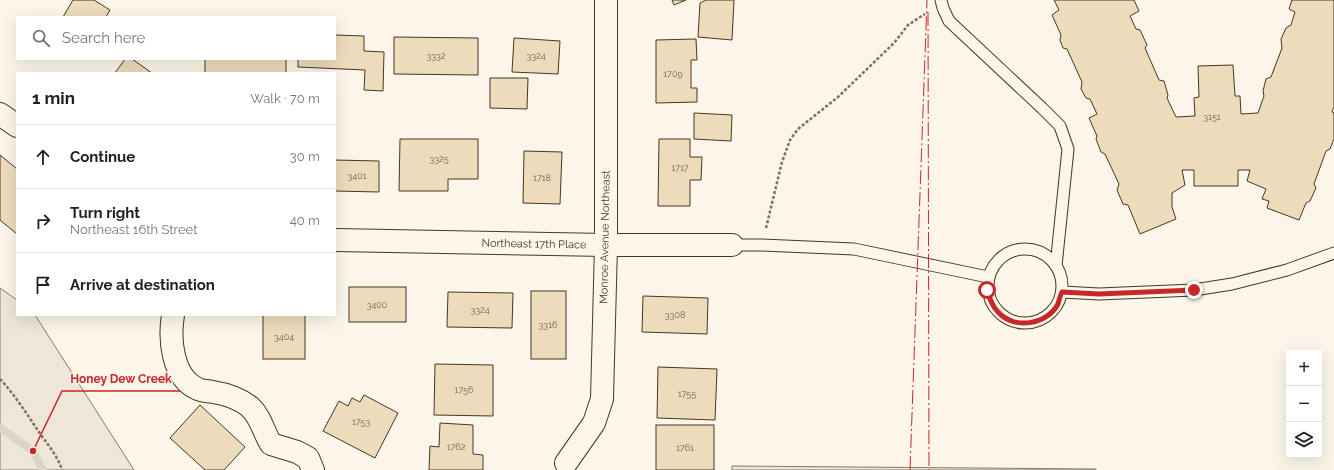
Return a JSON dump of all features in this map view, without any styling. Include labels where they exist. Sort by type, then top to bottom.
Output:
[{"type":"street","name":"Monroe Avenue Northeast","points":[[566,464],[594,423],[602,399],[606,245],[606,0]]},
{"type":"street","points":[[0,114],[16,125]]},
{"type":"street","name":"Northeast 17th Place","points":[[336,240],[606,245],[732,245]]},
{"type":"street","points":[[173,316],[174,354],[178,368],[186,381],[198,389],[221,393],[237,398],[250,407],[261,421],[271,444],[297,452],[308,458],[313,470]]},
{"type":"lane","points":[[942,1],[943,8],[949,21],[1060,126],[1068,149],[1056,266]]},
{"type":"lane","points":[[732,245],[854,249],[988,277]]},
{"type":"lane","points":[[1019,249],[1033,250],[1046,255],[1056,266],[1062,278],[1062,292],[1057,305],[1048,315],[1037,322],[1024,324],[1010,321],[999,314],[991,303],[987,290],[988,277],[995,264],[1005,254],[1019,249]]},
{"type":"lane","points":[[1062,292],[1099,294],[1194,290],[1232,284],[1287,270],[1334,253]]},
{"type":"path","points":[[761,245],[782,162],[790,140],[798,129],[838,98],[894,44],[908,26],[942,1]]},
{"type":"path","points":[[0,379],[8,387],[52,450],[60,462],[62,470]]},
{"type":"shaded area","points":[[0,288],[16,299],[16,316],[36,316],[134,470],[0,470]]},
{"type":"shaded area","points":[[732,466],[1096,469],[1096,470],[732,470]]},
{"type":"building","points":[[73,0],[94,0],[110,10],[107,16],[64,16]]},
{"type":"building","points":[[672,0],[686,0],[674,5]]},
{"type":"building","points":[[706,0],[734,0],[732,40],[698,37],[700,3]]},
{"type":"building","points":[[1054,0],[1134,0],[1139,11],[1130,16],[1136,29],[1140,30],[1147,45],[1145,48],[1159,80],[1164,81],[1168,95],[1167,98],[1176,117],[1195,116],[1194,98],[1199,97],[1198,66],[1233,65],[1235,96],[1240,96],[1241,114],[1258,113],[1264,96],[1263,91],[1266,79],[1271,77],[1282,48],[1281,39],[1286,28],[1291,25],[1295,12],[1289,9],[1292,0],[1334,0],[1334,107],[1332,112],[1334,113],[1334,139],[1330,149],[1326,151],[1314,184],[1316,188],[1310,201],[1306,203],[1299,220],[1267,208],[1269,201],[1262,199],[1266,189],[1247,181],[1250,170],[1238,170],[1238,186],[1194,186],[1194,170],[1182,170],[1185,185],[1172,193],[1172,207],[1176,219],[1140,234],[1128,205],[1123,204],[1117,190],[1119,184],[1105,154],[1101,152],[1096,139],[1097,136],[1089,118],[1097,114],[1090,99],[1086,98],[1081,89],[1082,82],[1067,49],[1063,48],[1060,40],[1061,35],[1052,15],[1059,10]]},
{"type":"building","points":[[336,35],[364,36],[364,51],[384,52],[383,91],[364,90],[365,70],[298,67],[298,60],[336,60]]},
{"type":"building","points":[[394,37],[478,38],[478,75],[394,74]]},
{"type":"building","points":[[514,38],[560,41],[558,74],[512,72]]},
{"type":"building","points":[[696,39],[697,60],[691,60],[691,88],[697,88],[697,102],[656,103],[656,40]]},
{"type":"building","points":[[124,60],[133,60],[151,72],[116,72]]},
{"type":"building","points":[[205,60],[286,60],[286,72],[205,72]]},
{"type":"building","points":[[490,78],[528,78],[527,109],[490,108]]},
{"type":"building","points":[[694,113],[732,115],[731,141],[694,139]]},
{"type":"building","points":[[400,139],[478,139],[478,179],[448,179],[448,191],[399,191]]},
{"type":"building","points":[[659,139],[690,139],[690,157],[702,157],[701,180],[690,180],[690,206],[658,206]]},
{"type":"building","points":[[524,151],[562,152],[560,204],[523,203]]},
{"type":"building","points":[[0,155],[16,168],[16,233],[0,220]]},
{"type":"building","points":[[336,160],[379,161],[379,192],[336,191]]},
{"type":"building","points":[[349,287],[406,287],[406,322],[349,322]]},
{"type":"building","points":[[531,291],[566,291],[566,359],[531,359]]},
{"type":"building","points":[[448,292],[513,293],[512,328],[447,327]]},
{"type":"building","points":[[643,296],[708,298],[707,334],[642,332]]},
{"type":"building","points":[[263,316],[305,316],[305,359],[263,359]]},
{"type":"building","points":[[435,364],[493,365],[493,416],[434,415]]},
{"type":"building","points":[[658,367],[717,369],[715,420],[657,418]]},
{"type":"building","points":[[364,395],[398,413],[375,458],[323,431],[339,401],[348,406],[352,398],[360,402]]},
{"type":"building","points":[[200,405],[245,447],[224,470],[205,470],[170,438]]},
{"type":"building","points":[[440,423],[473,425],[473,454],[483,455],[483,470],[429,470],[430,446],[439,447]]},
{"type":"building","points":[[656,425],[714,425],[714,470],[656,470]]},
{"type":"waterway","points":[[0,428],[33,451],[43,470]]},
{"type":"power","points":[[910,470],[927,0]]},
{"type":"power","points":[[928,12],[929,470]]},
{"type":"place","name":"Honey Dew Creek","points":[[33,451]]},
{"type":"route","points":[[987,290],[991,303],[999,314],[1010,321],[1024,324],[1037,322],[1048,315],[1057,305],[1062,292],[1099,294],[1194,290]]}]
